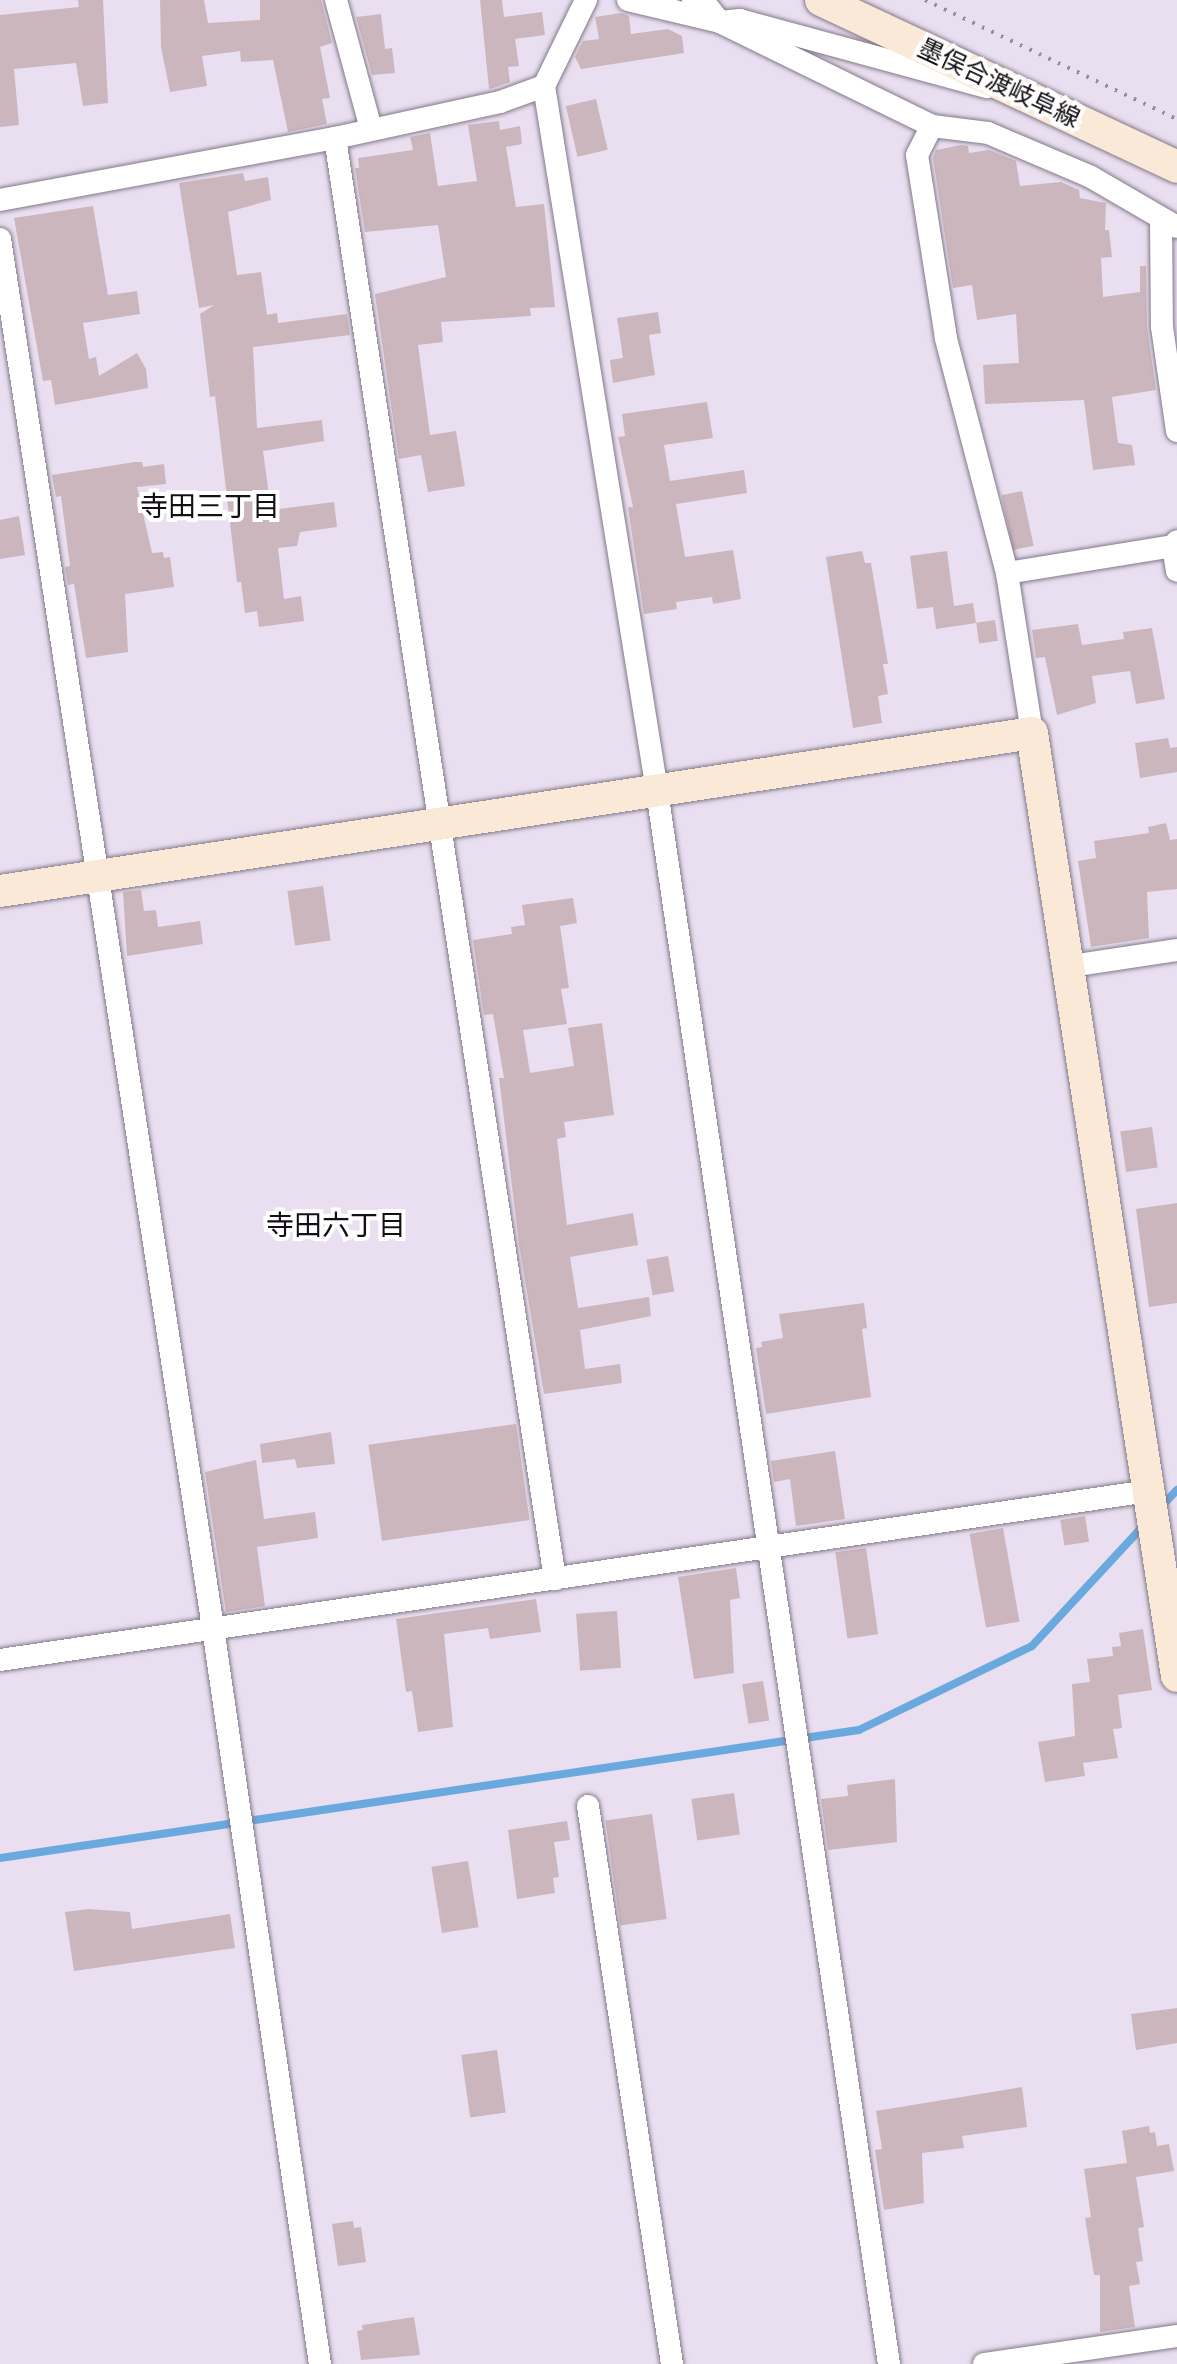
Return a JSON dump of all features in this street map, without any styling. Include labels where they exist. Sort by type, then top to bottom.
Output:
[{"type":"street","points":[[336,0],[371,129]]},
{"type":"street","points":[[586,0],[544,86],[657,791],[888,2364]]},
{"type":"street","points":[[628,0],[720,22],[932,126],[988,134],[1090,176],[1169,224],[1162,327],[1177,431]]},
{"type":"street","points":[[693,0],[707,6],[720,22]]},
{"type":"street","name":"墨俣合渡岐阜線","points":[[821,0],[1177,166]]},
{"type":"street","points":[[720,22],[740,20],[957,83],[1022,93]]},
{"type":"street","points":[[0,200],[335,138],[500,102],[544,86]]},
{"type":"street","points":[[932,126],[917,155],[946,338],[1008,573],[1149,1494],[1167,1572],[1177,1676]]},
{"type":"street","points":[[335,138],[555,1580]]},
{"type":"street","points":[[0,239],[213,1628],[320,2364]]},
{"type":"street","points":[[1008,573],[1175,544],[1177,571]]},
{"type":"street","points":[[0,891],[1032,734]]},
{"type":"street","points":[[1071,966],[1177,950]]},
{"type":"street","points":[[0,1660],[1149,1494]]},
{"type":"street","points":[[588,1806],[672,2364]]},
{"type":"street","points":[[984,2364],[1105,2355],[1177,2336]]},
{"type":"path","points":[[925,0],[1177,119]]},
{"type":"building","points":[[78,0],[103,0],[108,103],[83,106],[76,63],[14,69],[19,125],[0,127],[0,15],[79,7]]},
{"type":"building","points":[[160,0],[204,0],[208,23],[260,20],[260,0],[321,0],[332,43],[320,47],[330,98],[322,99],[327,124],[288,132],[273,60],[241,62],[240,51],[202,56],[207,86],[170,92],[161,47]]},
{"type":"building","points":[[480,0],[502,0],[504,17],[542,12],[545,35],[515,39],[519,66],[508,67],[510,82],[489,89]]},
{"type":"building","points":[[621,13],[629,16],[631,34],[668,29],[682,36],[684,53],[581,69],[575,57],[583,41],[599,39],[595,17]]},
{"type":"building","points":[[381,14],[385,49],[392,48],[395,73],[372,75],[356,17]]},
{"type":"building","points":[[596,99],[608,150],[577,157],[566,106]]},
{"type":"building","points":[[499,121],[500,130],[520,126],[522,144],[506,147],[516,207],[544,204],[555,307],[530,308],[531,316],[441,322],[443,342],[418,345],[430,435],[456,431],[465,486],[428,492],[421,455],[399,459],[375,294],[446,277],[438,225],[365,232],[355,168],[359,168],[358,158],[413,150],[410,137],[430,133],[438,186],[477,181],[468,125]]},
{"type":"building","points":[[968,146],[969,153],[989,150],[1016,161],[1020,186],[1061,182],[1079,190],[1080,198],[1106,203],[1105,230],[1109,230],[1112,257],[1101,258],[1103,297],[1140,292],[1140,266],[1146,266],[1147,327],[1156,390],[1112,397],[1118,443],[1132,445],[1135,465],[1093,470],[1084,400],[985,404],[983,365],[1019,363],[1016,314],[977,320],[972,285],[953,288],[933,158],[936,150]]},
{"type":"building","points":[[243,173],[245,181],[268,177],[271,200],[228,212],[237,275],[261,272],[267,315],[277,313],[278,323],[347,314],[350,335],[253,347],[257,428],[322,420],[324,441],[263,451],[271,510],[334,502],[337,527],[300,532],[297,546],[278,548],[284,599],[301,596],[304,621],[259,627],[257,611],[245,613],[241,582],[237,582],[215,396],[210,397],[200,314],[214,305],[199,308],[179,183]]},
{"type":"building","points":[[93,206],[108,295],[137,291],[140,314],[83,323],[89,359],[96,357],[99,376],[137,353],[146,369],[148,388],[55,405],[51,380],[43,381],[14,218]]},
{"type":"building","points":[[658,312],[661,333],[649,335],[655,375],[613,383],[610,360],[623,358],[617,318]]},
{"type":"building","points":[[707,402],[713,438],[664,445],[670,481],[744,470],[747,493],[676,504],[685,557],[733,550],[741,599],[713,604],[712,597],[676,602],[677,609],[644,614],[628,507],[633,507],[618,437],[625,436],[622,414]]},
{"type":"building","points":[[142,462],[143,467],[164,464],[166,484],[137,487],[152,553],[163,552],[164,558],[170,557],[174,587],[125,594],[128,652],[86,658],[74,584],[68,585],[65,567],[70,566],[61,496],[56,497],[52,475]]},
{"type":"building","points":[[1022,491],[1034,546],[1013,550],[1001,495]]},
{"type":"building","points":[[19,516],[25,555],[0,559],[0,520]]},
{"type":"building","points":[[862,551],[865,563],[871,563],[888,664],[883,664],[888,694],[878,696],[882,723],[853,728],[826,557]]},
{"type":"building","points":[[947,551],[954,606],[973,603],[976,623],[936,629],[933,607],[917,609],[910,556]]},
{"type":"building","points":[[995,620],[998,641],[979,643],[976,623]]},
{"type":"building","points":[[1078,624],[1082,645],[1124,639],[1123,632],[1152,628],[1165,699],[1136,704],[1130,671],[1092,676],[1096,703],[1057,715],[1045,657],[1036,658],[1032,630]]},
{"type":"building","points":[[1168,738],[1170,748],[1177,747],[1177,772],[1140,778],[1135,743]]},
{"type":"building","points":[[1166,823],[1170,840],[1177,839],[1177,889],[1147,892],[1149,938],[1091,947],[1078,861],[1096,858],[1094,841],[1149,833],[1148,827]]},
{"type":"building","points":[[323,886],[331,940],[295,945],[287,891]]},
{"type":"building","points":[[141,890],[144,911],[156,910],[158,927],[200,921],[203,944],[127,956],[123,892]]},
{"type":"building","points":[[573,898],[577,923],[560,926],[569,988],[561,989],[567,1024],[523,1030],[530,1073],[574,1066],[568,1028],[602,1023],[614,1115],[564,1122],[566,1137],[557,1139],[567,1225],[633,1213],[638,1245],[570,1257],[578,1308],[649,1297],[651,1316],[580,1330],[585,1369],[620,1364],[622,1383],[544,1394],[519,1244],[499,1078],[504,1078],[493,1014],[484,1015],[473,940],[512,934],[511,927],[525,925],[522,905]]},
{"type":"building","points":[[1152,1127],[1158,1168],[1126,1172],[1120,1131]]},
{"type":"building","points":[[1177,1203],[1177,1303],[1149,1307],[1136,1209]]},
{"type":"building","points":[[668,1256],[674,1291],[653,1295],[646,1260]]},
{"type":"building","points":[[864,1303],[867,1328],[862,1329],[871,1397],[766,1414],[756,1348],[762,1347],[761,1342],[783,1338],[779,1314]]},
{"type":"building","points":[[516,1424],[529,1520],[382,1541],[368,1445]]},
{"type":"building","points":[[331,1432],[335,1464],[297,1468],[295,1459],[262,1463],[260,1444]]},
{"type":"building","points":[[835,1451],[845,1519],[796,1526],[790,1479],[774,1482],[771,1461]]},
{"type":"building","points":[[256,1460],[264,1519],[315,1512],[318,1538],[257,1547],[265,1606],[226,1612],[205,1472]]},
{"type":"building","points":[[1085,1516],[1089,1542],[1064,1546],[1060,1520]]},
{"type":"building","points":[[1003,1528],[1019,1622],[986,1627],[970,1534]]},
{"type":"building","points":[[866,1548],[878,1634],[847,1638],[835,1552]]},
{"type":"building","points":[[736,1568],[740,1598],[730,1600],[734,1673],[694,1679],[678,1577]]},
{"type":"building","points":[[536,1599],[541,1632],[490,1639],[488,1628],[444,1634],[453,1727],[418,1732],[412,1691],[406,1692],[396,1619]]},
{"type":"building","points":[[617,1611],[621,1668],[580,1671],[576,1614]]},
{"type":"building","points":[[1143,1629],[1152,1690],[1118,1695],[1122,1728],[1113,1729],[1118,1758],[1083,1763],[1085,1776],[1045,1782],[1038,1742],[1075,1736],[1072,1684],[1090,1682],[1087,1659],[1113,1656],[1112,1647],[1121,1646],[1119,1633]]},
{"type":"building","points":[[763,1681],[769,1721],[749,1724],[742,1684]]},
{"type":"building","points":[[895,1779],[897,1842],[828,1850],[821,1799],[848,1796],[847,1785]]},
{"type":"building","points":[[734,1793],[740,1835],[697,1841],[691,1799]]},
{"type":"building","points":[[652,1814],[667,1919],[620,1926],[605,1821]]},
{"type":"building","points":[[567,1821],[570,1840],[554,1842],[559,1877],[553,1878],[555,1893],[517,1899],[508,1830]]},
{"type":"building","points":[[468,1861],[478,1927],[442,1933],[431,1867]]},
{"type":"building","points":[[65,1912],[130,1912],[132,1929],[230,1914],[235,1948],[74,1971]]},
{"type":"building","points":[[1177,2008],[1177,2043],[1136,2050],[1131,2014]]},
{"type":"building","points":[[497,2050],[506,2112],[470,2117],[461,2055]]},
{"type":"building","points":[[1022,2087],[1027,2127],[962,2136],[964,2148],[922,2153],[924,2203],[884,2210],[875,2150],[882,2149],[876,2111]]},
{"type":"building","points":[[1149,2126],[1150,2133],[1155,2132],[1157,2146],[1169,2144],[1174,2171],[1136,2177],[1144,2227],[1138,2228],[1143,2261],[1136,2262],[1140,2284],[1129,2286],[1135,2327],[1100,2332],[1100,2275],[1094,2275],[1085,2218],[1091,2217],[1084,2169],[1127,2163],[1122,2131]]},
{"type":"building","points":[[353,2221],[354,2228],[361,2227],[366,2262],[338,2266],[332,2224]]},
{"type":"building","points":[[414,2317],[420,2355],[361,2360],[357,2331],[363,2330],[362,2325]]},
{"type":"waterway","points":[[1160,1508],[1177,1490]]},
{"type":"waterway","points":[[0,1858],[859,1730],[1032,1646],[1144,1525]]},
{"type":"district","name":"寺田三丁目","points":[[210,507]]},
{"type":"district","name":"寺田六丁目","points":[[336,1226]]}]
